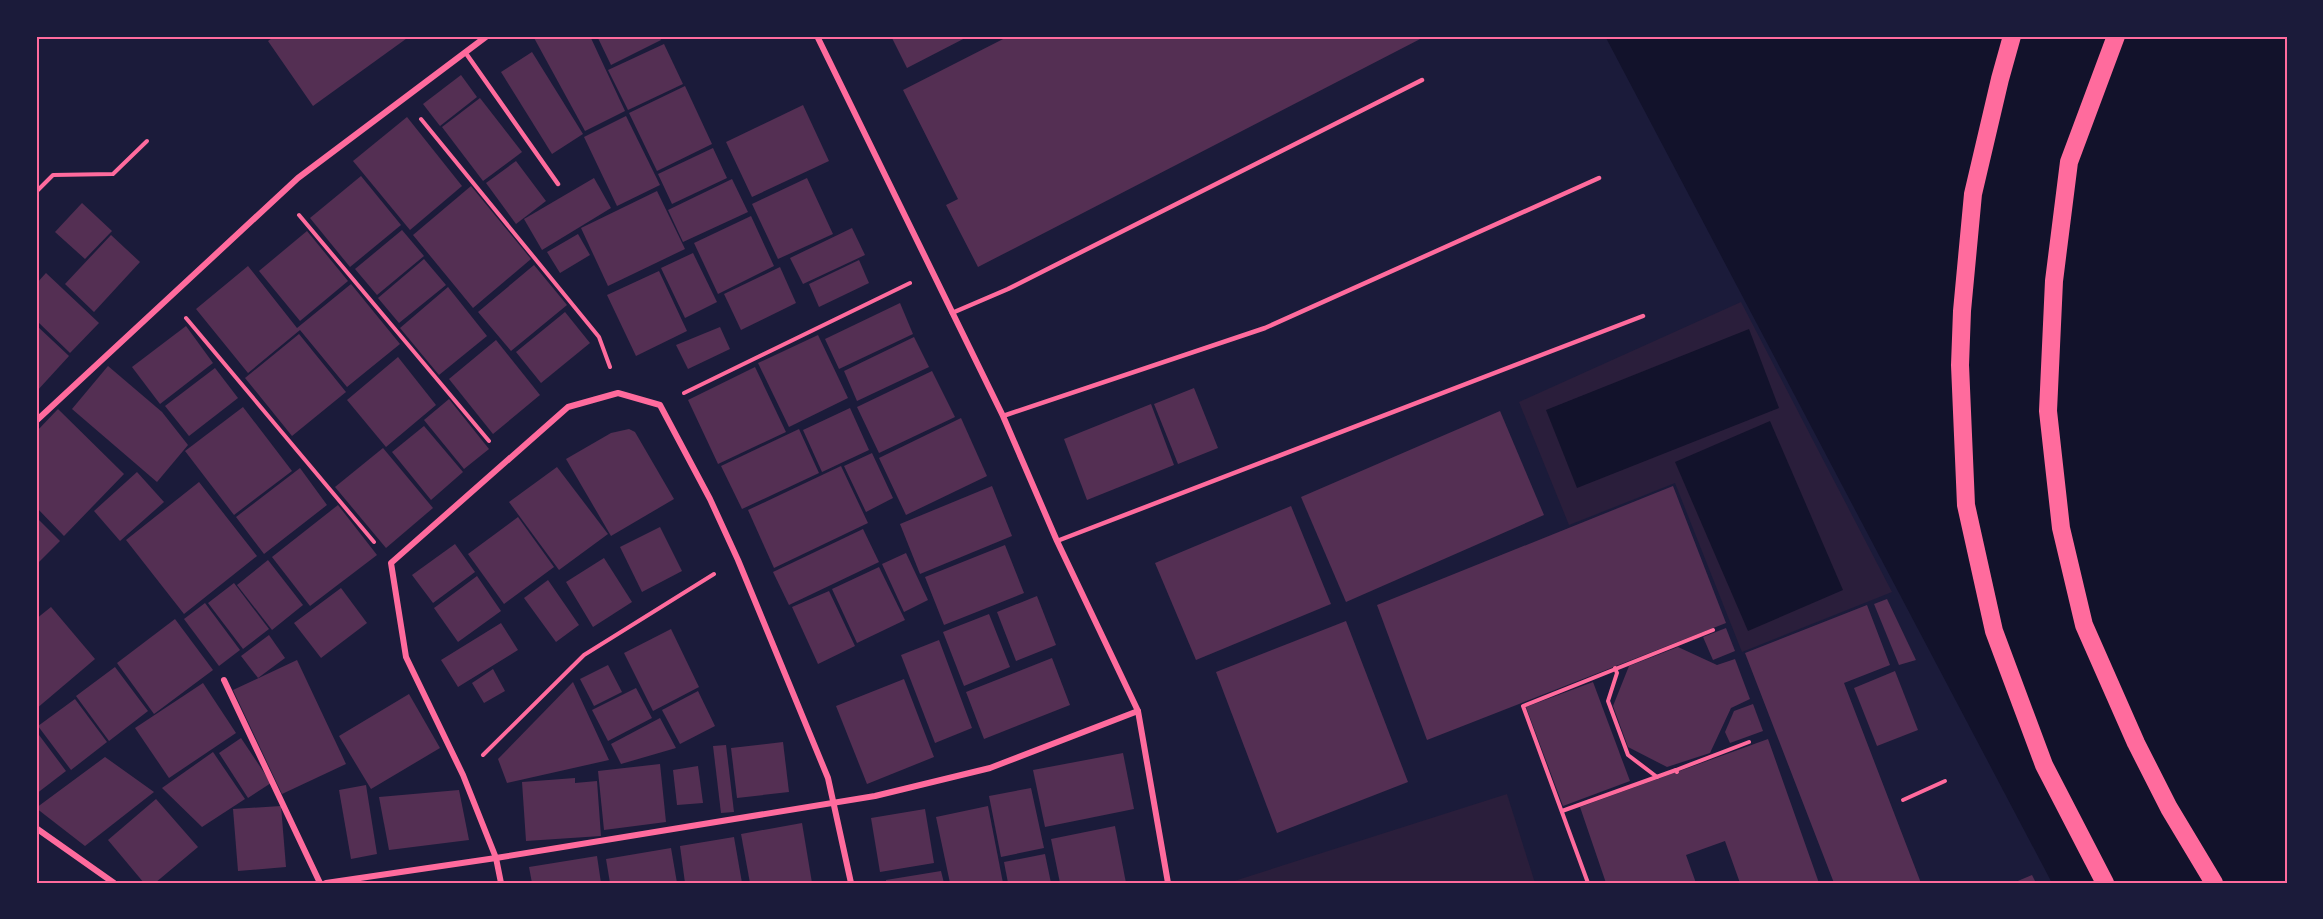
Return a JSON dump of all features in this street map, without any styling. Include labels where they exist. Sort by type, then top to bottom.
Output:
[{"type":"highway","points":[[2012,36],[2000,79],[1972,206],[1962,311],[1960,365],[1966,504],[1994,631],[2044,765],[2105,883]]},
{"type":"highway","points":[[2116,36],[2068,162],[2054,281],[2048,411],[2061,528],[2084,625],[2136,742],[2169,808],[2214,883]]},
{"type":"street","points":[[36,421],[170,299],[280,193],[402,98],[487,36]]},
{"type":"street","points":[[818,36],[1003,416],[1057,541],[1138,711],[1168,883]]},
{"type":"street","points":[[501,883],[496,858],[463,775],[406,657],[391,563],[568,407],[618,393],[660,405],[710,499],[738,560],[828,778],[851,883]]},
{"type":"street","points":[[224,680],[320,883]]},
{"type":"street","points":[[326,883],[835,804],[990,768],[1138,711]]},
{"type":"street","points":[[36,828],[114,883]]},
{"type":"lane","points":[[465,52],[558,184]]},
{"type":"lane","points":[[952,313],[1008,289],[1422,80]]},
{"type":"lane","points":[[1003,416],[1265,328],[1599,178]]},
{"type":"lane","points":[[1057,541],[1643,316]]},
{"type":"path","points":[[402,98],[599,337],[618,393]]},
{"type":"path","points":[[36,192],[53,175],[112,174],[147,141]]},
{"type":"path","points":[[280,193],[507,462]]},
{"type":"path","points":[[660,405],[932,273]]},
{"type":"path","points":[[170,299],[391,563]]},
{"type":"path","points":[[463,775],[584,655],[738,560]]},
{"type":"path","points":[[1588,883],[1523,706],[1713,630]]},
{"type":"path","points":[[1615,668],[1617,673],[1608,701],[1628,755],[1657,777]]},
{"type":"path","points":[[1562,811],[1677,771],[1749,742]]},
{"type":"path","points":[[1903,800],[1945,781]]},
{"type":"shaded area","points":[[1605,36],[2287,36],[2287,883],[2052,883]]},
{"type":"shaded area","points":[[1741,302],[1892,592],[1742,652],[1675,483],[1569,525],[1519,402]]},
{"type":"shaded area","points":[[1749,329],[1779,408],[1577,488],[1546,410]]},
{"type":"shaded area","points":[[1770,421],[1843,590],[1748,631],[1675,462]]},
{"type":"shaded area","points":[[1507,794],[1535,883],[1228,883]]},
{"type":"building","points":[[275,36],[410,36],[313,106],[268,41]]},
{"type":"building","points":[[533,36],[590,36],[625,111],[585,131]]},
{"type":"building","points":[[597,36],[659,36],[661,40],[611,65]]},
{"type":"building","points":[[891,36],[969,36],[907,68]]},
{"type":"building","points":[[1009,36],[1426,36],[978,267],[946,205],[958,199],[903,90]]},
{"type":"building","points":[[664,44],[683,84],[628,110],[608,70]]},
{"type":"building","points":[[532,52],[583,134],[552,154],[501,72]]},
{"type":"building","points":[[461,75],[477,97],[440,126],[423,104]]},
{"type":"building","points":[[685,86],[712,144],[657,171],[629,113]]},
{"type":"building","points":[[480,98],[522,152],[483,181],[442,127]]},
{"type":"building","points":[[803,105],[829,161],[752,197],[726,142]]},
{"type":"building","points":[[626,116],[660,185],[617,206],[584,137]]},
{"type":"building","points":[[407,117],[462,186],[410,230],[353,161]]},
{"type":"building","points":[[713,148],[727,178],[672,204],[658,174]]},
{"type":"building","points":[[516,161],[546,201],[516,224],[486,183]]},
{"type":"building","points":[[361,176],[401,225],[350,267],[310,218]]},
{"type":"building","points":[[594,178],[611,208],[542,250],[524,219]]},
{"type":"building","points":[[807,178],[833,234],[778,259],[752,204]]},
{"type":"building","points":[[732,179],[748,212],[683,242],[668,210]]},
{"type":"building","points":[[471,186],[531,259],[473,308],[413,235]]},
{"type":"building","points":[[657,191],[685,249],[608,286],[581,228]]},
{"type":"building","points":[[82,203],[112,231],[85,259],[55,232]]},
{"type":"building","points":[[751,216],[774,266],[718,294],[694,243]]},
{"type":"building","points":[[852,228],[865,255],[803,284],[790,258]]},
{"type":"building","points":[[402,230],[424,256],[377,295],[355,269]]},
{"type":"building","points":[[307,231],[348,281],[300,321],[259,271]]},
{"type":"building","points":[[578,234],[590,255],[560,273],[547,252]]},
{"type":"building","points":[[111,235],[140,262],[94,312],[65,284]]},
{"type":"building","points":[[693,253],[717,302],[685,318],[661,268]]},
{"type":"building","points":[[424,259],[446,285],[399,323],[378,298]]},
{"type":"building","points":[[859,260],[869,283],[819,307],[809,284]]},
{"type":"building","points":[[534,265],[567,305],[511,351],[478,312]]},
{"type":"building","points":[[248,266],[297,328],[351,284],[400,344],[347,387],[300,330],[248,373],[196,309]]},
{"type":"building","points":[[780,267],[796,303],[741,330],[724,294]]},
{"type":"building","points":[[659,271],[687,331],[636,356],[607,295]]},
{"type":"building","points":[[46,273],[99,323],[70,353],[36,320],[36,284]]},
{"type":"building","points":[[448,287],[487,336],[439,375],[400,328]]},
{"type":"building","points":[[900,303],[913,334],[839,369],[825,339]]},
{"type":"building","points":[[565,312],[590,343],[541,383],[516,352]]},
{"type":"building","points":[[36,325],[69,356],[36,392]]},
{"type":"building","points":[[186,326],[213,363],[160,404],[132,367]]},
{"type":"building","points":[[720,327],[730,349],[688,369],[676,345]]},
{"type":"building","points":[[299,334],[346,392],[292,436],[245,378]]},
{"type":"building","points":[[818,335],[848,398],[789,427],[758,363]]},
{"type":"building","points":[[914,337],[929,367],[857,401],[844,371]]},
{"type":"building","points":[[496,340],[540,395],[493,434],[449,379]]},
{"type":"building","points":[[398,357],[436,405],[386,447],[347,400]]},
{"type":"building","points":[[108,366],[162,412],[188,445],[157,482],[72,409]]},
{"type":"building","points":[[755,367],[786,432],[718,464],[688,400]]},
{"type":"building","points":[[215,368],[238,398],[189,436],[165,406]]},
{"type":"building","points":[[932,371],[955,417],[879,453],[857,407]]},
{"type":"building","points":[[1194,388],[1218,448],[1178,464],[1154,404]]},
{"type":"building","points":[[449,399],[489,449],[464,469],[424,420]]},
{"type":"building","points":[[1151,404],[1174,465],[1087,500],[1064,439]]},
{"type":"building","points":[[243,407],[292,471],[234,515],[185,451]]},
{"type":"building","points":[[850,408],[869,450],[822,472],[803,430]]},
{"type":"building","points":[[58,409],[124,474],[64,536],[36,507],[36,432]]},
{"type":"building","points":[[1500,411],[1544,515],[1346,602],[1301,497]]},
{"type":"building","points":[[961,418],[987,476],[906,515],[879,458]]},
{"type":"building","points":[[424,426],[463,472],[431,500],[392,452]]},
{"type":"building","points":[[629,429],[635,432],[674,499],[611,536],[566,459],[611,433]]},
{"type":"building","points":[[799,429],[819,473],[742,509],[721,466]]},
{"type":"building","points":[[383,448],[433,508],[386,548],[335,487]]},
{"type":"building","points":[[872,453],[893,498],[866,512],[844,466]]},
{"type":"building","points":[[841,466],[868,523],[774,568],[748,510]]},
{"type":"building","points":[[557,467],[608,534],[559,570],[509,502]]},
{"type":"building","points":[[300,468],[327,505],[264,554],[236,517]]},
{"type":"building","points":[[137,472],[164,502],[120,541],[94,511]]},
{"type":"building","points":[[199,482],[257,556],[184,614],[126,540]]},
{"type":"building","points":[[992,486],[1012,536],[920,574],[900,524]]},
{"type":"building","points":[[1673,486],[1726,623],[1427,740],[1377,605]]},
{"type":"building","points":[[338,505],[377,555],[310,606],[272,557]]},
{"type":"building","points":[[1291,506],[1331,604],[1196,660],[1155,563]]},
{"type":"building","points":[[36,517],[60,541],[36,565]]},
{"type":"building","points":[[518,517],[554,567],[504,604],[468,554]]},
{"type":"building","points":[[660,527],[682,571],[642,592],[620,547]]},
{"type":"building","points":[[863,529],[879,562],[789,605],[773,572]]},
{"type":"building","points":[[455,544],[475,572],[433,603],[412,575]]},
{"type":"building","points":[[1005,545],[1024,593],[944,625],[925,577]]},
{"type":"building","points":[[906,553],[928,600],[904,612],[882,564]]},
{"type":"building","points":[[604,558],[632,602],[593,627],[566,582]]},
{"type":"building","points":[[268,560],[303,605],[272,630],[237,585]]},
{"type":"building","points":[[879,567],[905,620],[857,643],[832,589]]},
{"type":"building","points":[[477,576],[501,611],[458,642],[434,608]]},
{"type":"building","points":[[548,580],[579,625],[556,642],[524,598]]},
{"type":"building","points":[[234,583],[269,629],[243,649],[208,603]]},
{"type":"building","points":[[341,588],[367,623],[321,658],[294,623]]},
{"type":"building","points":[[829,591],[855,646],[818,664],[792,607]]},
{"type":"building","points":[[1037,596],[1056,645],[1016,661],[997,612]]},
{"type":"building","points":[[1887,599],[1916,660],[1899,665],[1874,604]]},
{"type":"building","points":[[205,603],[240,650],[219,666],[184,619]]},
{"type":"building","points":[[1867,605],[1890,665],[1844,683],[1921,883],[1834,883],[1745,653]]},
{"type":"building","points":[[51,607],[95,659],[36,709],[36,619]]},
{"type":"building","points":[[989,614],[1010,667],[964,686],[943,632]]},
{"type":"building","points":[[175,619],[213,670],[154,714],[117,663]]},
{"type":"building","points":[[1346,621],[1408,782],[1277,833],[1216,672]]},
{"type":"building","points":[[501,623],[518,650],[458,687],[441,660]]},
{"type":"building","points":[[1726,628],[1735,651],[1713,660],[1703,637]]},
{"type":"building","points":[[671,629],[699,687],[653,711],[624,653]]},
{"type":"building","points":[[269,635],[285,658],[258,678],[241,656]]},
{"type":"building","points":[[939,640],[972,728],[935,743],[901,655]]},
{"type":"building","points":[[1678,647],[1717,665],[1735,659],[1750,699],[1731,708],[1710,753],[1667,767],[1628,747],[1613,706],[1629,666]]},
{"type":"building","points":[[1052,658],[1070,705],[984,739],[966,692]]},
{"type":"building","points":[[297,660],[346,764],[282,794],[233,690]]},
{"type":"building","points":[[608,665],[622,692],[594,706],[580,679]]},
{"type":"building","points":[[115,667],[148,711],[109,741],[76,696]]},
{"type":"building","points":[[493,669],[505,691],[484,703],[472,683]]},
{"type":"building","points":[[1895,671],[1918,730],[1877,746],[1854,688]]},
{"type":"building","points":[[904,679],[934,757],[867,784],[836,706]]},
{"type":"building","points":[[573,682],[609,760],[507,783],[498,759]]},
{"type":"building","points":[[1593,682],[1630,781],[1563,806],[1526,707]]},
{"type":"building","points":[[203,683],[236,733],[169,778],[135,728]]},
{"type":"building","points":[[636,688],[652,718],[608,741],[592,710]]},
{"type":"building","points":[[698,691],[715,726],[680,744],[662,710]]},
{"type":"building","points":[[409,694],[440,748],[371,789],[339,736]]},
{"type":"building","points":[[75,699],[107,742],[71,770],[38,726]]},
{"type":"building","points":[[1753,704],[1763,731],[1730,743],[1725,732],[1734,711]]},
{"type":"building","points":[[660,718],[676,748],[621,764],[611,744]]},
{"type":"building","points":[[36,731],[66,771],[36,794]]},
{"type":"building","points":[[241,738],[271,783],[248,798],[219,753]]},
{"type":"building","points":[[1768,739],[1819,883],[1740,883],[1725,841],[1686,855],[1696,883],[1606,883],[1580,807]]},
{"type":"building","points":[[783,742],[789,792],[737,798],[731,748]]},
{"type":"building","points":[[726,745],[734,812],[721,813],[713,746]]},
{"type":"building","points":[[213,752],[245,799],[202,827],[162,788]]},
{"type":"building","points":[[1123,753],[1134,809],[1045,827],[1033,770]]},
{"type":"building","points":[[105,757],[154,792],[85,846],[36,808]]},
{"type":"building","points":[[660,764],[666,822],[604,830],[598,771]]},
{"type":"building","points":[[698,766],[703,803],[677,805],[673,770]]},
{"type":"building","points":[[575,778],[575,783],[597,781],[601,836],[526,841],[522,782]]},
{"type":"building","points":[[366,785],[377,854],[351,859],[339,790]]},
{"type":"building","points":[[1031,788],[1044,848],[1001,857],[989,796]]},
{"type":"building","points":[[459,790],[469,840],[389,850],[379,797]]},
{"type":"building","points":[[156,799],[198,847],[155,883],[144,883],[108,840]]},
{"type":"building","points":[[281,806],[286,867],[238,871],[233,809]]},
{"type":"building","points":[[988,806],[1003,883],[950,883],[936,817]]},
{"type":"building","points":[[925,809],[934,863],[880,872],[871,818]]},
{"type":"building","points":[[802,823],[812,883],[750,883],[741,834]]},
{"type":"building","points":[[1115,826],[1126,883],[1060,883],[1051,839]]},
{"type":"building","points":[[734,837],[742,883],[685,883],[680,846]]},
{"type":"building","points":[[671,848],[677,883],[610,883],[606,859]]},
{"type":"building","points":[[1045,854],[1051,883],[1008,883],[1004,862]]},
{"type":"building","points":[[597,856],[601,883],[532,883],[529,867]]},
{"type":"building","points":[[941,871],[944,883],[886,883],[886,880]]},
{"type":"building","points":[[2032,875],[2036,883],[2013,883]]}]
